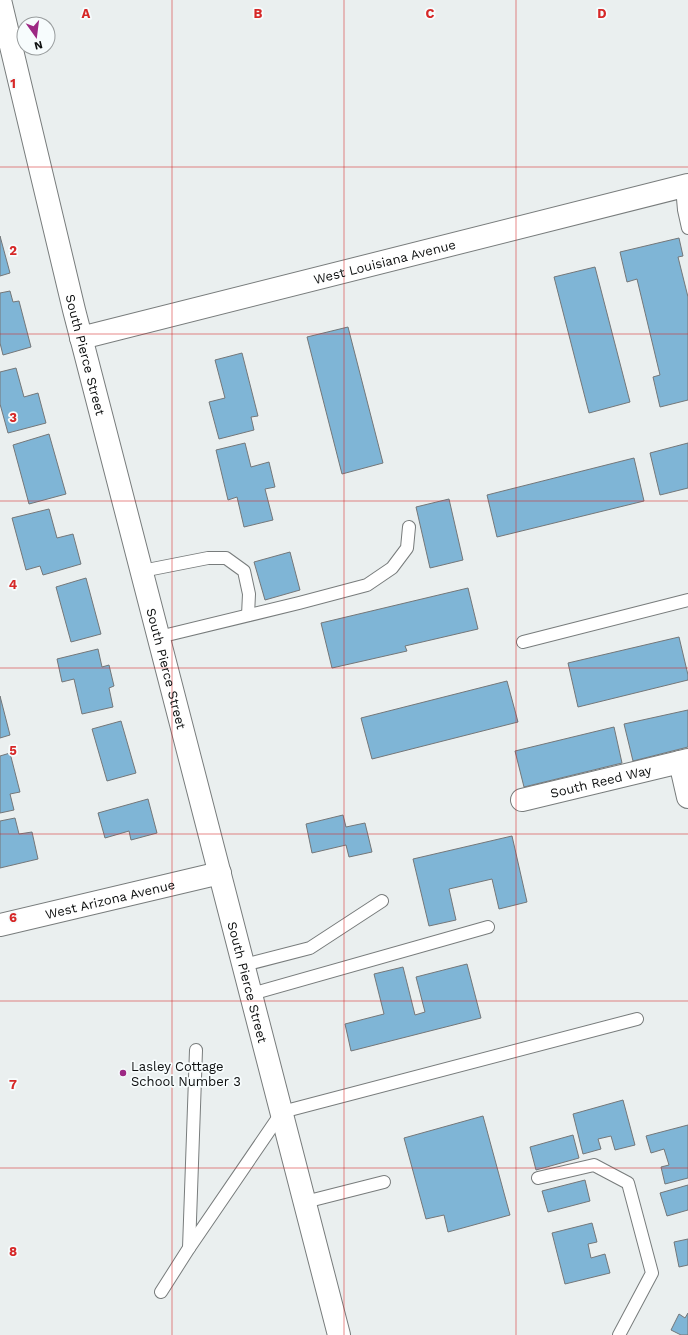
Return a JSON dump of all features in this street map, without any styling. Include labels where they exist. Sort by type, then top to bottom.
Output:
[{"type":"street","name":"South Pierce Street","points":[[0,0],[81,338],[252,994],[339,1335]]},
{"type":"street","name":"West Louisiana Avenue","points":[[81,338],[685,186]]},
{"type":"street","name":"South Reed Way","points":[[522,800],[684,761],[688,797]]},
{"type":"street","name":"West Arizona Avenue","points":[[0,925],[220,873]]},
{"type":"lane","points":[[685,186],[684,210],[688,228]]},
{"type":"lane","points":[[159,637],[367,585],[392,568],[396,563],[406,548],[409,527]]},
{"type":"lane","points":[[142,571],[208,558],[226,558],[244,571],[249,594],[248,615]]},
{"type":"lane","points":[[523,642],[688,600]]},
{"type":"lane","points":[[244,965],[310,948],[382,901]]},
{"type":"lane","points":[[252,994],[488,927]]},
{"type":"lane","points":[[161,1292],[189,1248],[282,1112],[637,1019]]},
{"type":"lane","points":[[189,1248],[196,1050]]},
{"type":"lane","points":[[538,1178],[594,1165],[628,1183],[652,1273],[619,1335]]},
{"type":"lane","points":[[305,1202],[384,1182]]},
{"type":"building","points":[[0,236],[10,273],[0,276]]},
{"type":"building","points":[[679,238],[683,256],[678,257],[688,297],[688,400],[660,407],[653,377],[660,375],[637,279],[627,282],[620,252]]},
{"type":"building","points":[[595,267],[630,402],[589,413],[554,277]]},
{"type":"building","points":[[10,291],[13,302],[19,301],[31,347],[3,355],[0,343],[0,293]]},
{"type":"building","points":[[348,327],[383,463],[342,474],[307,337]]},
{"type":"building","points":[[242,353],[258,416],[251,417],[254,430],[219,439],[209,402],[225,398],[215,360]]},
{"type":"building","points":[[16,368],[24,397],[38,393],[46,423],[8,433],[0,404],[0,372]]},
{"type":"building","points":[[49,434],[66,494],[29,504],[13,445]]},
{"type":"building","points":[[245,443],[251,467],[269,462],[275,487],[265,489],[273,520],[244,527],[237,497],[228,500],[216,450]]},
{"type":"building","points":[[688,443],[688,488],[660,495],[650,453]]},
{"type":"building","points":[[634,458],[644,501],[497,537],[487,495]]},
{"type":"building","points":[[449,499],[463,560],[430,568],[416,507]]},
{"type":"building","points":[[49,509],[57,538],[73,534],[81,564],[43,575],[40,566],[26,570],[12,518]]},
{"type":"building","points":[[290,552],[300,590],[265,600],[254,562]]},
{"type":"building","points":[[86,578],[101,634],[71,642],[56,587]]},
{"type":"building","points":[[468,588],[478,629],[405,646],[407,651],[332,668],[321,623]]},
{"type":"building","points":[[679,637],[688,680],[578,707],[568,663]]},
{"type":"building","points":[[98,649],[102,667],[109,665],[114,686],[109,688],[113,707],[82,714],[74,679],[62,682],[57,659]]},
{"type":"building","points":[[507,681],[518,722],[372,759],[361,718]]},
{"type":"building","points":[[0,696],[10,735],[0,738]]},
{"type":"building","points":[[688,710],[688,747],[633,761],[624,724]]},
{"type":"building","points":[[121,721],[136,773],[107,781],[92,729]]},
{"type":"building","points":[[614,727],[622,763],[524,787],[515,751]]},
{"type":"building","points":[[10,753],[20,792],[10,794],[14,810],[0,813],[0,756]]},
{"type":"building","points":[[148,799],[157,833],[131,840],[129,831],[105,838],[98,813]]},
{"type":"building","points":[[343,815],[346,827],[365,823],[372,852],[349,857],[346,845],[312,853],[306,824]]},
{"type":"building","points":[[15,818],[19,834],[32,832],[38,859],[0,868],[0,821]]},
{"type":"building","points":[[512,836],[527,902],[499,909],[492,879],[449,889],[456,920],[429,926],[413,859]]},
{"type":"building","points":[[467,964],[481,1018],[351,1051],[345,1024],[384,1014],[374,974],[403,967],[415,1015],[425,1012],[416,977]]},
{"type":"building","points":[[623,1100],[635,1145],[615,1150],[611,1136],[598,1139],[601,1149],[583,1154],[573,1114]]},
{"type":"building","points":[[483,1116],[510,1215],[448,1232],[444,1215],[426,1219],[404,1138]]},
{"type":"building","points":[[688,1125],[688,1178],[665,1184],[661,1167],[669,1165],[664,1149],[651,1153],[646,1136]]},
{"type":"building","points":[[573,1135],[579,1158],[536,1170],[530,1147]]},
{"type":"building","points":[[585,1180],[590,1201],[548,1212],[542,1191]]},
{"type":"building","points":[[688,1185],[688,1210],[667,1216],[660,1193]]},
{"type":"building","points":[[592,1223],[597,1242],[588,1244],[591,1258],[605,1254],[610,1273],[565,1284],[552,1233]]},
{"type":"building","points":[[688,1239],[688,1265],[679,1267],[674,1242]]},
{"type":"building","points":[[688,1313],[688,1335],[681,1335],[671,1330],[679,1314],[685,1318]]},
{"type":"place","name":"Lasley Cottage School Number 3","points":[[123,1073]]}]
